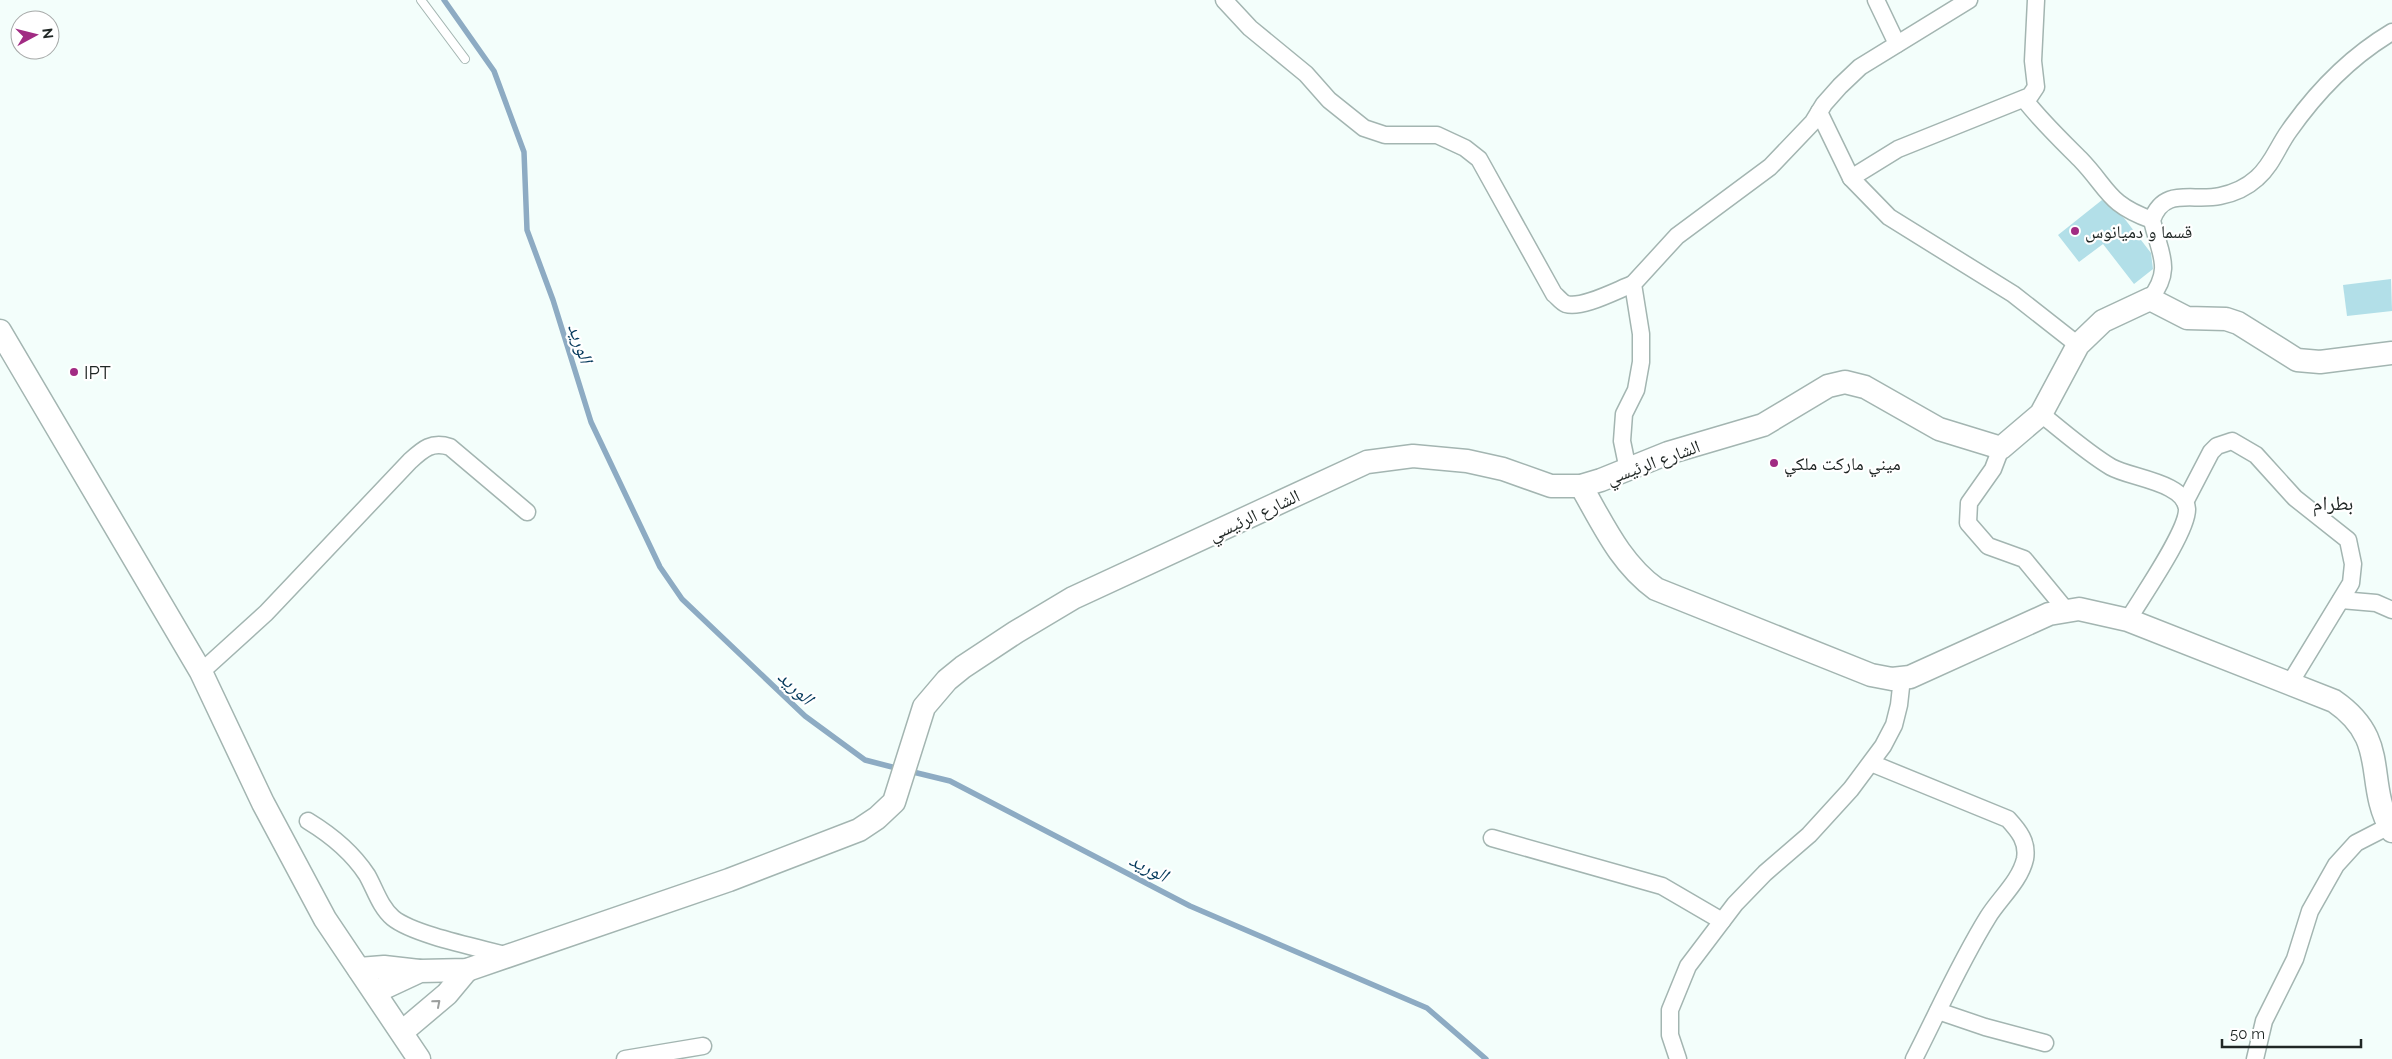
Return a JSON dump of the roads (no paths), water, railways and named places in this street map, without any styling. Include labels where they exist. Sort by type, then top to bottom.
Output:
[{"type":"street","points":[[1224,0],[1250,28],[1306,74],[1329,100],[1364,128],[1385,136],[1437,135],[1465,148],[1479,159],[1537,263],[1562,301],[1575,305],[1586,303],[1633,284],[1677,236],[1770,167],[1813,122],[1840,86],[1860,68],[1969,0]]},
{"type":"street","points":[[1876,0],[1897,44]]},
{"type":"street","points":[[1851,178],[1898,149],[2030,96],[2036,87],[2033,61],[2036,0]]},
{"type":"street","points":[[2066,610],[2024,559],[1988,546],[1968,523],[1969,503],[1992,469],[2001,448],[2041,414],[2078,345],[2104,321],[2150,299],[2161,285],[2163,269],[2162,250],[2152,220],[2159,205],[2165,201],[2188,197],[2218,197],[2240,191],[2259,176],[2274,157],[2289,131],[2333,76],[2358,54],[2392,32]]},
{"type":"street","points":[[2024,99],[2042,123],[2081,160],[2111,198],[2122,207],[2152,220]]},
{"type":"street","points":[[1819,112],[1851,178],[1889,218],[2013,294],[2078,345]]},
{"type":"street","points":[[1628,470],[1622,441],[1624,414],[1636,390],[1642,362],[1642,334],[1633,284]]},
{"type":"street","points":[[2150,299],[2187,318],[2226,319],[2238,323],[2297,360],[2320,362],[2392,353]]},
{"type":"street","points":[[0,331],[201,672],[292,860],[325,918],[419,1059]]},
{"type":"street","name":"الشارع الرئيسي","points":[[509,956],[711,886],[859,830],[877,818],[894,802],[910,755],[919,718],[929,699],[947,680],[995,644],[1073,598],[1368,462],[1405,457],[1441,458],[1486,465],[1551,486],[1581,486],[1628,470],[1668,453],[1763,425],[1828,386],[1844,382],[1865,387],[1939,429],[2001,448]]},
{"type":"street","points":[[2041,414],[2091,454],[2114,468],[2174,490],[2186,502]]},
{"type":"street","points":[[2128,620],[2178,537],[2186,516],[2186,502],[2211,452],[2217,446],[2232,441],[2256,455],[2295,498],[2348,540],[2353,564],[2351,584],[2290,683]]},
{"type":"street","points":[[201,672],[266,613],[410,461],[428,446],[438,444],[450,447],[527,512]]},
{"type":"street","points":[[1581,486],[1622,556],[1643,580],[1656,589],[1881,678],[1902,678],[1917,674],[2032,621],[2066,610],[2092,610],[2128,620],[2290,683],[2334,701],[2349,711],[2362,724],[2371,739],[2376,757],[2381,802],[2390,829],[2356,843],[2336,865],[2310,911],[2295,959],[2264,1021],[2255,1059]]},
{"type":"street","points":[[2341,600],[2376,604],[2392,610]]},
{"type":"street","points":[[1678,1059],[1670,1035],[1670,1010],[1688,966],[1722,921],[1765,873],[1809,835],[1871,763],[1894,725],[1899,705],[1902,678]]},
{"type":"street","points":[[1871,763],[2008,819],[2020,832],[2025,843],[2025,859],[2018,875],[1988,917],[1914,1059]]},
{"type":"street","points":[[308,821],[341,844],[354,858],[366,874],[383,906],[398,922],[415,929],[509,956]]},
{"type":"street","points":[[1492,838],[1662,886],[1722,921]]},
{"type":"street","points":[[359,969],[384,967],[420,971],[467,970],[509,956]]},
{"type":"street","points":[[402,1032],[447,994],[467,970]]},
{"type":"street","points":[[375,992],[420,971]]},
{"type":"street","points":[[1938,1011],[1985,1027],[2045,1043]]},
{"type":"street","points":[[625,1059],[703,1046]]},
{"type":"lane","points":[[421,0],[465,59]]},
{"type":"waterway","name":"الوريد","points":[[444,0],[494,71],[524,152],[527,230],[553,300],[591,422],[660,567],[682,599],[805,716],[865,760],[900,769]]},
{"type":"waterway","name":"الوريد","points":[[909,771],[950,781],[1190,906],[1427,1008],[1486,1059]]},
{"type":"place","name":"قسما و دميانوس","points":[[2075,231]]},
{"type":"place","name":"IPT","points":[[74,372]]},
{"type":"place","name":"ميني ماركت ملكي","points":[[1774,463]]},
{"type":"district","name":"بطرام","points":[[2333,503]]}]
